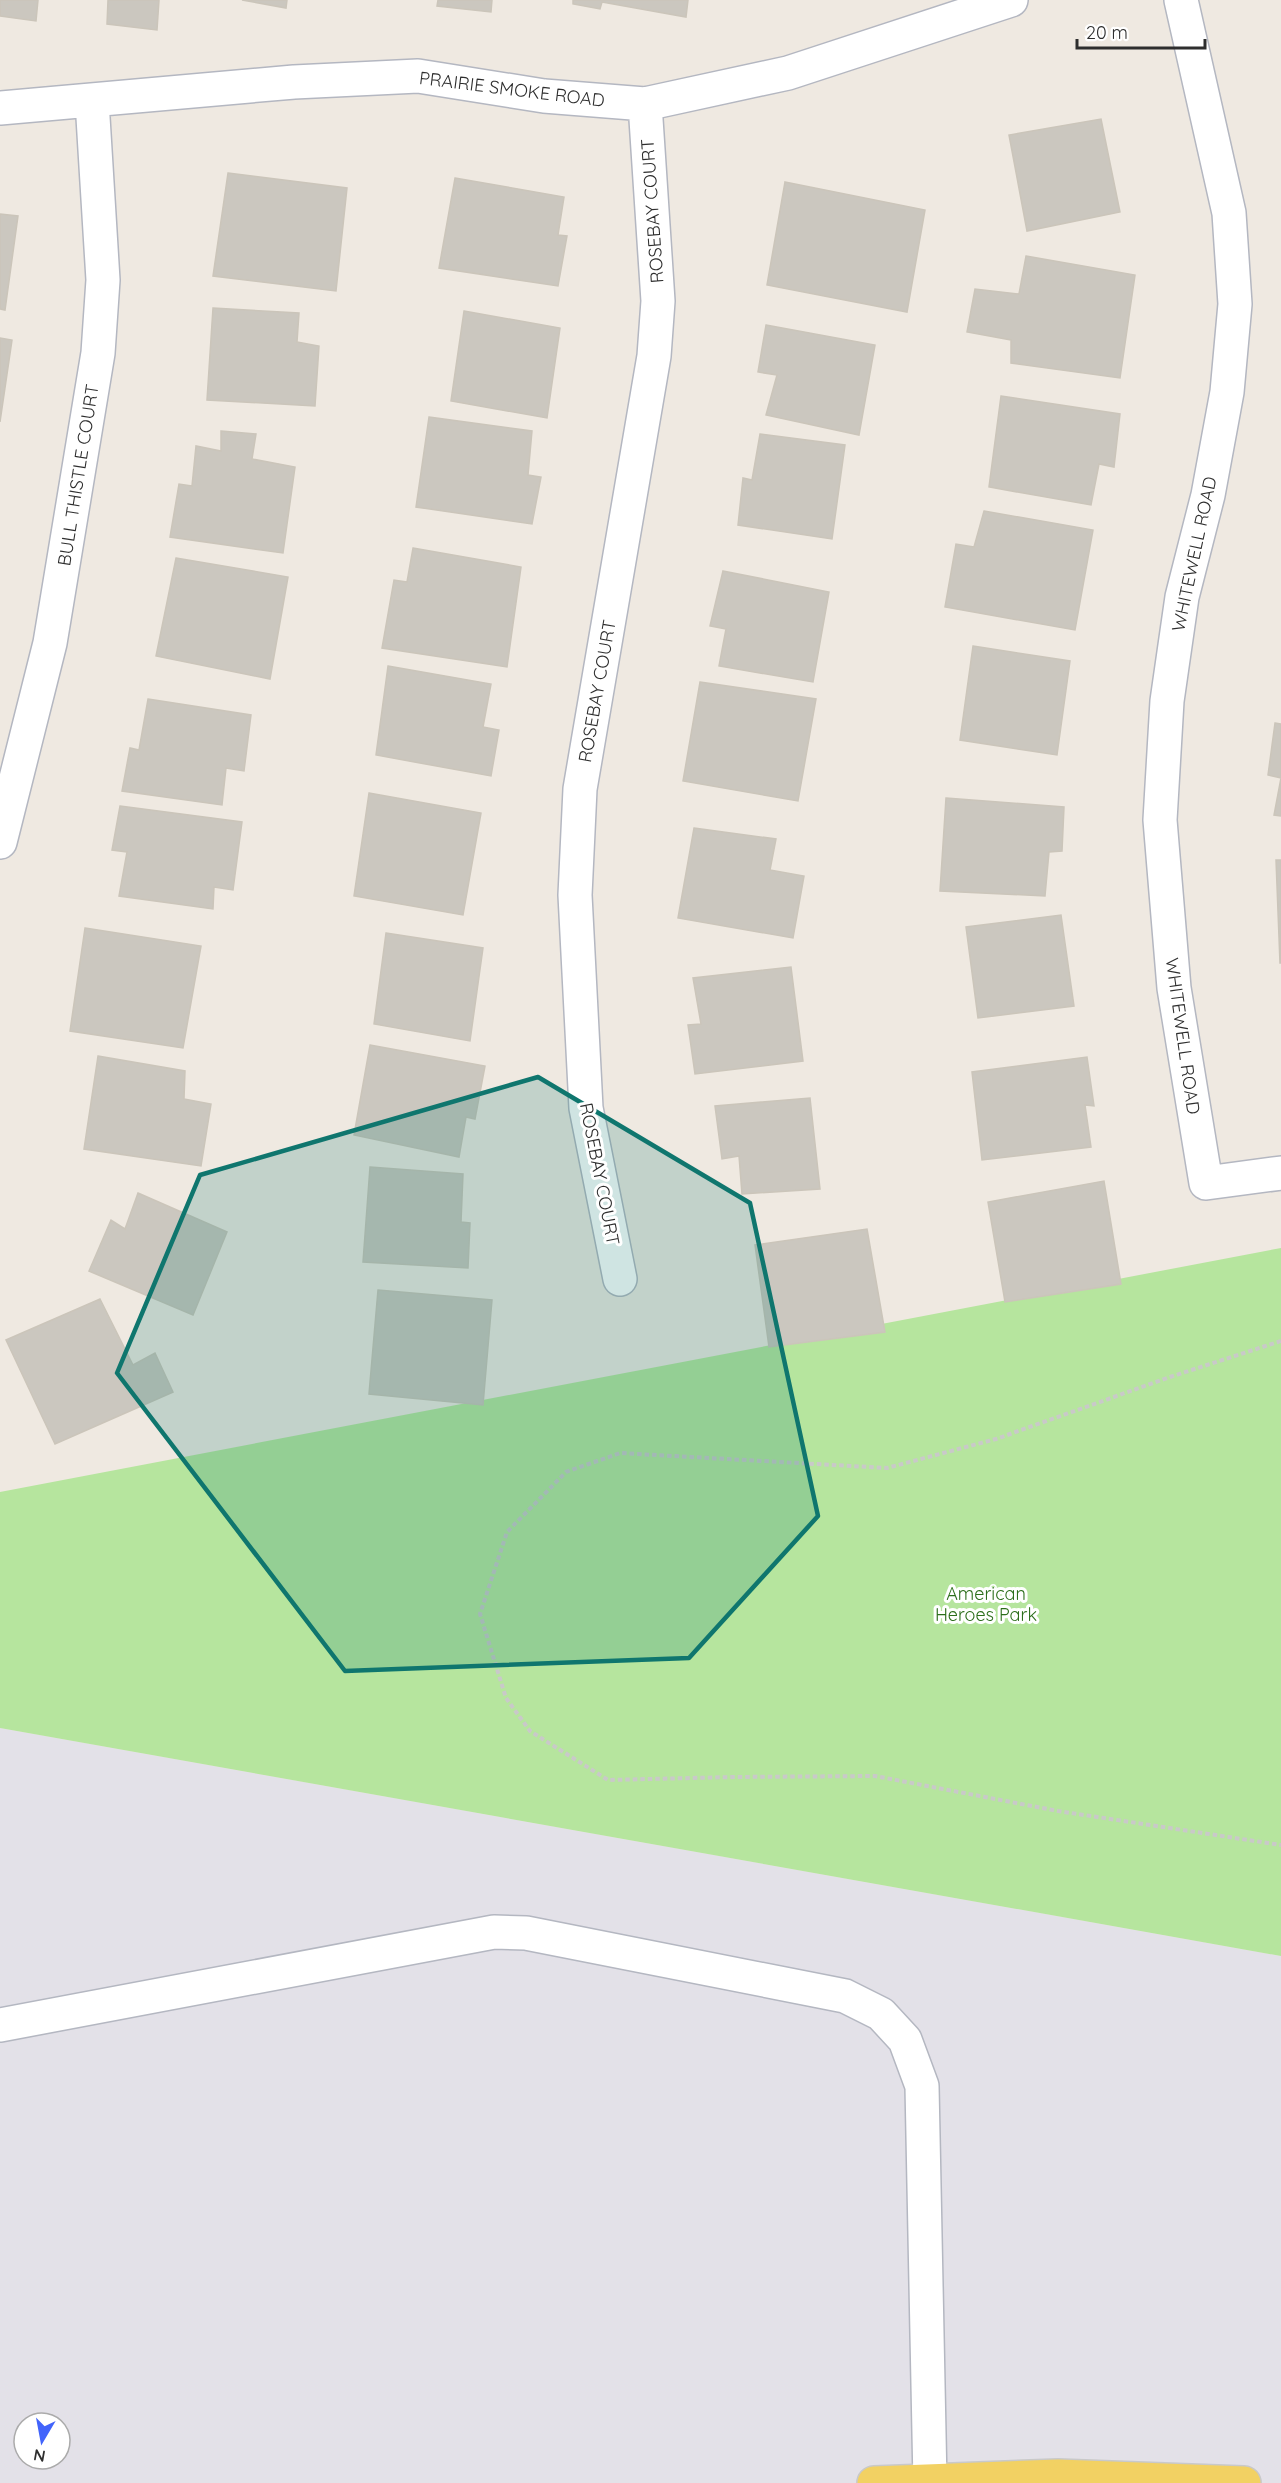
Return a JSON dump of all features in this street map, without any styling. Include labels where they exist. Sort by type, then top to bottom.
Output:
[{"type":"main road","points":[[874,2483],[1058,2476],[1244,2483]]},
{"type":"street","name":"PRAIRIE SMOKE ROAD","points":[[0,108],[92,102],[294,82],[418,76],[544,96],[645,104],[788,73],[1011,0]]},
{"type":"street","name":"WHITEWELL ROAD","points":[[1181,0],[1229,213],[1235,304],[1227,392],[1208,495],[1182,597],[1170,678],[1160,820],[1174,988],[1206,1184],[1281,1173]]},
{"type":"street","name":"BULL THISTLE COURT","points":[[0,842],[50,643],[98,353],[103,280],[92,102]]},
{"type":"street","name":"ROSEBAY COURT","points":[[620,1279],[586,1108],[575,895],[580,789],[654,356],[658,300],[645,104]]},
{"type":"street","points":[[0,2025],[494,1932],[526,1933],[845,1996],[881,2014],[905,2040],[922,2086],[930,2482]]},
{"type":"path","points":[[1281,1341],[1170,1377],[996,1439],[888,1468],[620,1453],[566,1472],[507,1532],[480,1614],[506,1698],[530,1731],[608,1780],[875,1776],[1058,1811],[1281,1845]]},
{"type":"highlighted area","points":[[538,1077],[750,1203],[818,1516],[689,1658],[345,1671],[117,1373],[200,1175]]},
{"type":"shaded area","points":[[0,1728],[1281,1956],[1281,2483],[0,2483]]},
{"type":"green space","name":"American Heroes Park","points":[[1281,1248],[1281,1956],[0,1728],[0,1492]]},
{"type":"building","points":[[0,0],[38,0],[36,21],[0,16]]},
{"type":"building","points":[[108,0],[159,0],[157,30],[107,24]]},
{"type":"building","points":[[242,0],[287,0],[286,8]]},
{"type":"building","points":[[438,0],[492,0],[491,12],[437,6]]},
{"type":"building","points":[[573,0],[688,0],[686,17],[602,2],[600,9],[573,4]]},
{"type":"building","points":[[1101,119],[1120,212],[1027,231],[1009,135]]},
{"type":"building","points":[[228,173],[347,188],[336,291],[213,276]]},
{"type":"building","points":[[455,178],[564,197],[558,235],[567,236],[558,286],[439,268]]},
{"type":"building","points":[[785,182],[925,210],[907,312],[767,285]]},
{"type":"building","points":[[0,214],[18,216],[5,310],[0,309]]},
{"type":"building","points":[[1026,256],[1135,275],[1120,378],[1011,363],[1011,340],[967,332],[975,289],[1019,294]]},
{"type":"building","points":[[213,308],[299,313],[297,342],[319,346],[315,406],[207,400]]},
{"type":"building","points":[[464,311],[560,328],[547,418],[451,401]]},
{"type":"building","points":[[766,325],[875,345],[859,435],[766,415],[777,375],[758,372]]},
{"type":"building","points":[[0,338],[12,340],[0,422]]},
{"type":"building","points":[[1001,396],[1120,414],[1114,467],[1099,464],[1091,505],[989,487]]},
{"type":"building","points":[[429,417],[532,431],[528,475],[541,477],[532,524],[416,507]]},
{"type":"building","points":[[221,431],[256,434],[252,459],[295,467],[283,553],[170,537],[179,484],[192,486],[196,446],[221,451]]},
{"type":"building","points":[[760,434],[845,445],[832,539],[738,525],[743,478],[752,480]]},
{"type":"building","points":[[984,511],[1093,530],[1075,630],[945,607],[956,544],[974,547]]},
{"type":"building","points":[[413,548],[521,567],[507,667],[382,648],[394,580],[407,582]]},
{"type":"building","points":[[176,558],[288,577],[270,679],[156,656]]},
{"type":"building","points":[[723,571],[829,592],[813,682],[719,666],[726,629],[710,626]]},
{"type":"building","points":[[973,646],[1070,661],[1057,755],[960,740]]},
{"type":"building","points":[[388,666],[491,684],[483,727],[499,730],[491,776],[376,755]]},
{"type":"building","points":[[700,682],[816,699],[798,801],[683,781]]},
{"type":"building","points":[[148,699],[251,715],[244,771],[226,768],[222,805],[122,791],[130,748],[139,750]]},
{"type":"building","points":[[1275,723],[1281,724],[1281,778],[1268,775]]},
{"type":"building","points":[[1281,778],[1281,816],[1274,815]]},
{"type":"building","points":[[369,793],[481,813],[463,915],[354,896]]},
{"type":"building","points":[[946,798],[1064,807],[1062,851],[1049,852],[1045,896],[940,891]]},
{"type":"building","points":[[120,806],[242,822],[233,890],[214,887],[213,909],[119,896],[127,852],[112,850]]},
{"type":"building","points":[[694,828],[776,839],[770,870],[804,876],[793,938],[678,918]]},
{"type":"building","points":[[1276,860],[1281,860],[1281,963],[1280,963]]},
{"type":"building","points":[[1061,915],[1074,1006],[978,1018],[966,927]]},
{"type":"building","points":[[85,928],[201,946],[183,1048],[70,1031]]},
{"type":"building","points":[[386,933],[483,948],[470,1041],[374,1024]]},
{"type":"building","points":[[791,967],[803,1061],[695,1074],[688,1025],[701,1024],[693,978]]},
{"type":"building","points":[[370,1045],[485,1066],[475,1119],[466,1117],[459,1157],[354,1135]]},
{"type":"building","points":[[98,1056],[185,1071],[184,1099],[211,1104],[201,1166],[84,1149]]},
{"type":"building","points":[[1087,1057],[1094,1106],[1085,1105],[1091,1147],[982,1160],[972,1072]]},
{"type":"building","points":[[810,1098],[820,1189],[742,1194],[739,1156],[722,1159],[715,1106]]},
{"type":"building","points":[[370,1167],[463,1174],[461,1222],[470,1223],[468,1268],[363,1262]]},
{"type":"building","points":[[1104,1181],[1121,1284],[1005,1302],[988,1202]]},
{"type":"building","points":[[138,1193],[227,1232],[193,1315],[89,1271],[111,1220],[125,1229]]},
{"type":"building","points":[[867,1229],[885,1332],[769,1347],[755,1245]]},
{"type":"building","points":[[378,1290],[492,1300],[483,1405],[369,1394]]},
{"type":"building","points":[[100,1299],[133,1365],[155,1353],[173,1392],[55,1444],[6,1340]]}]
